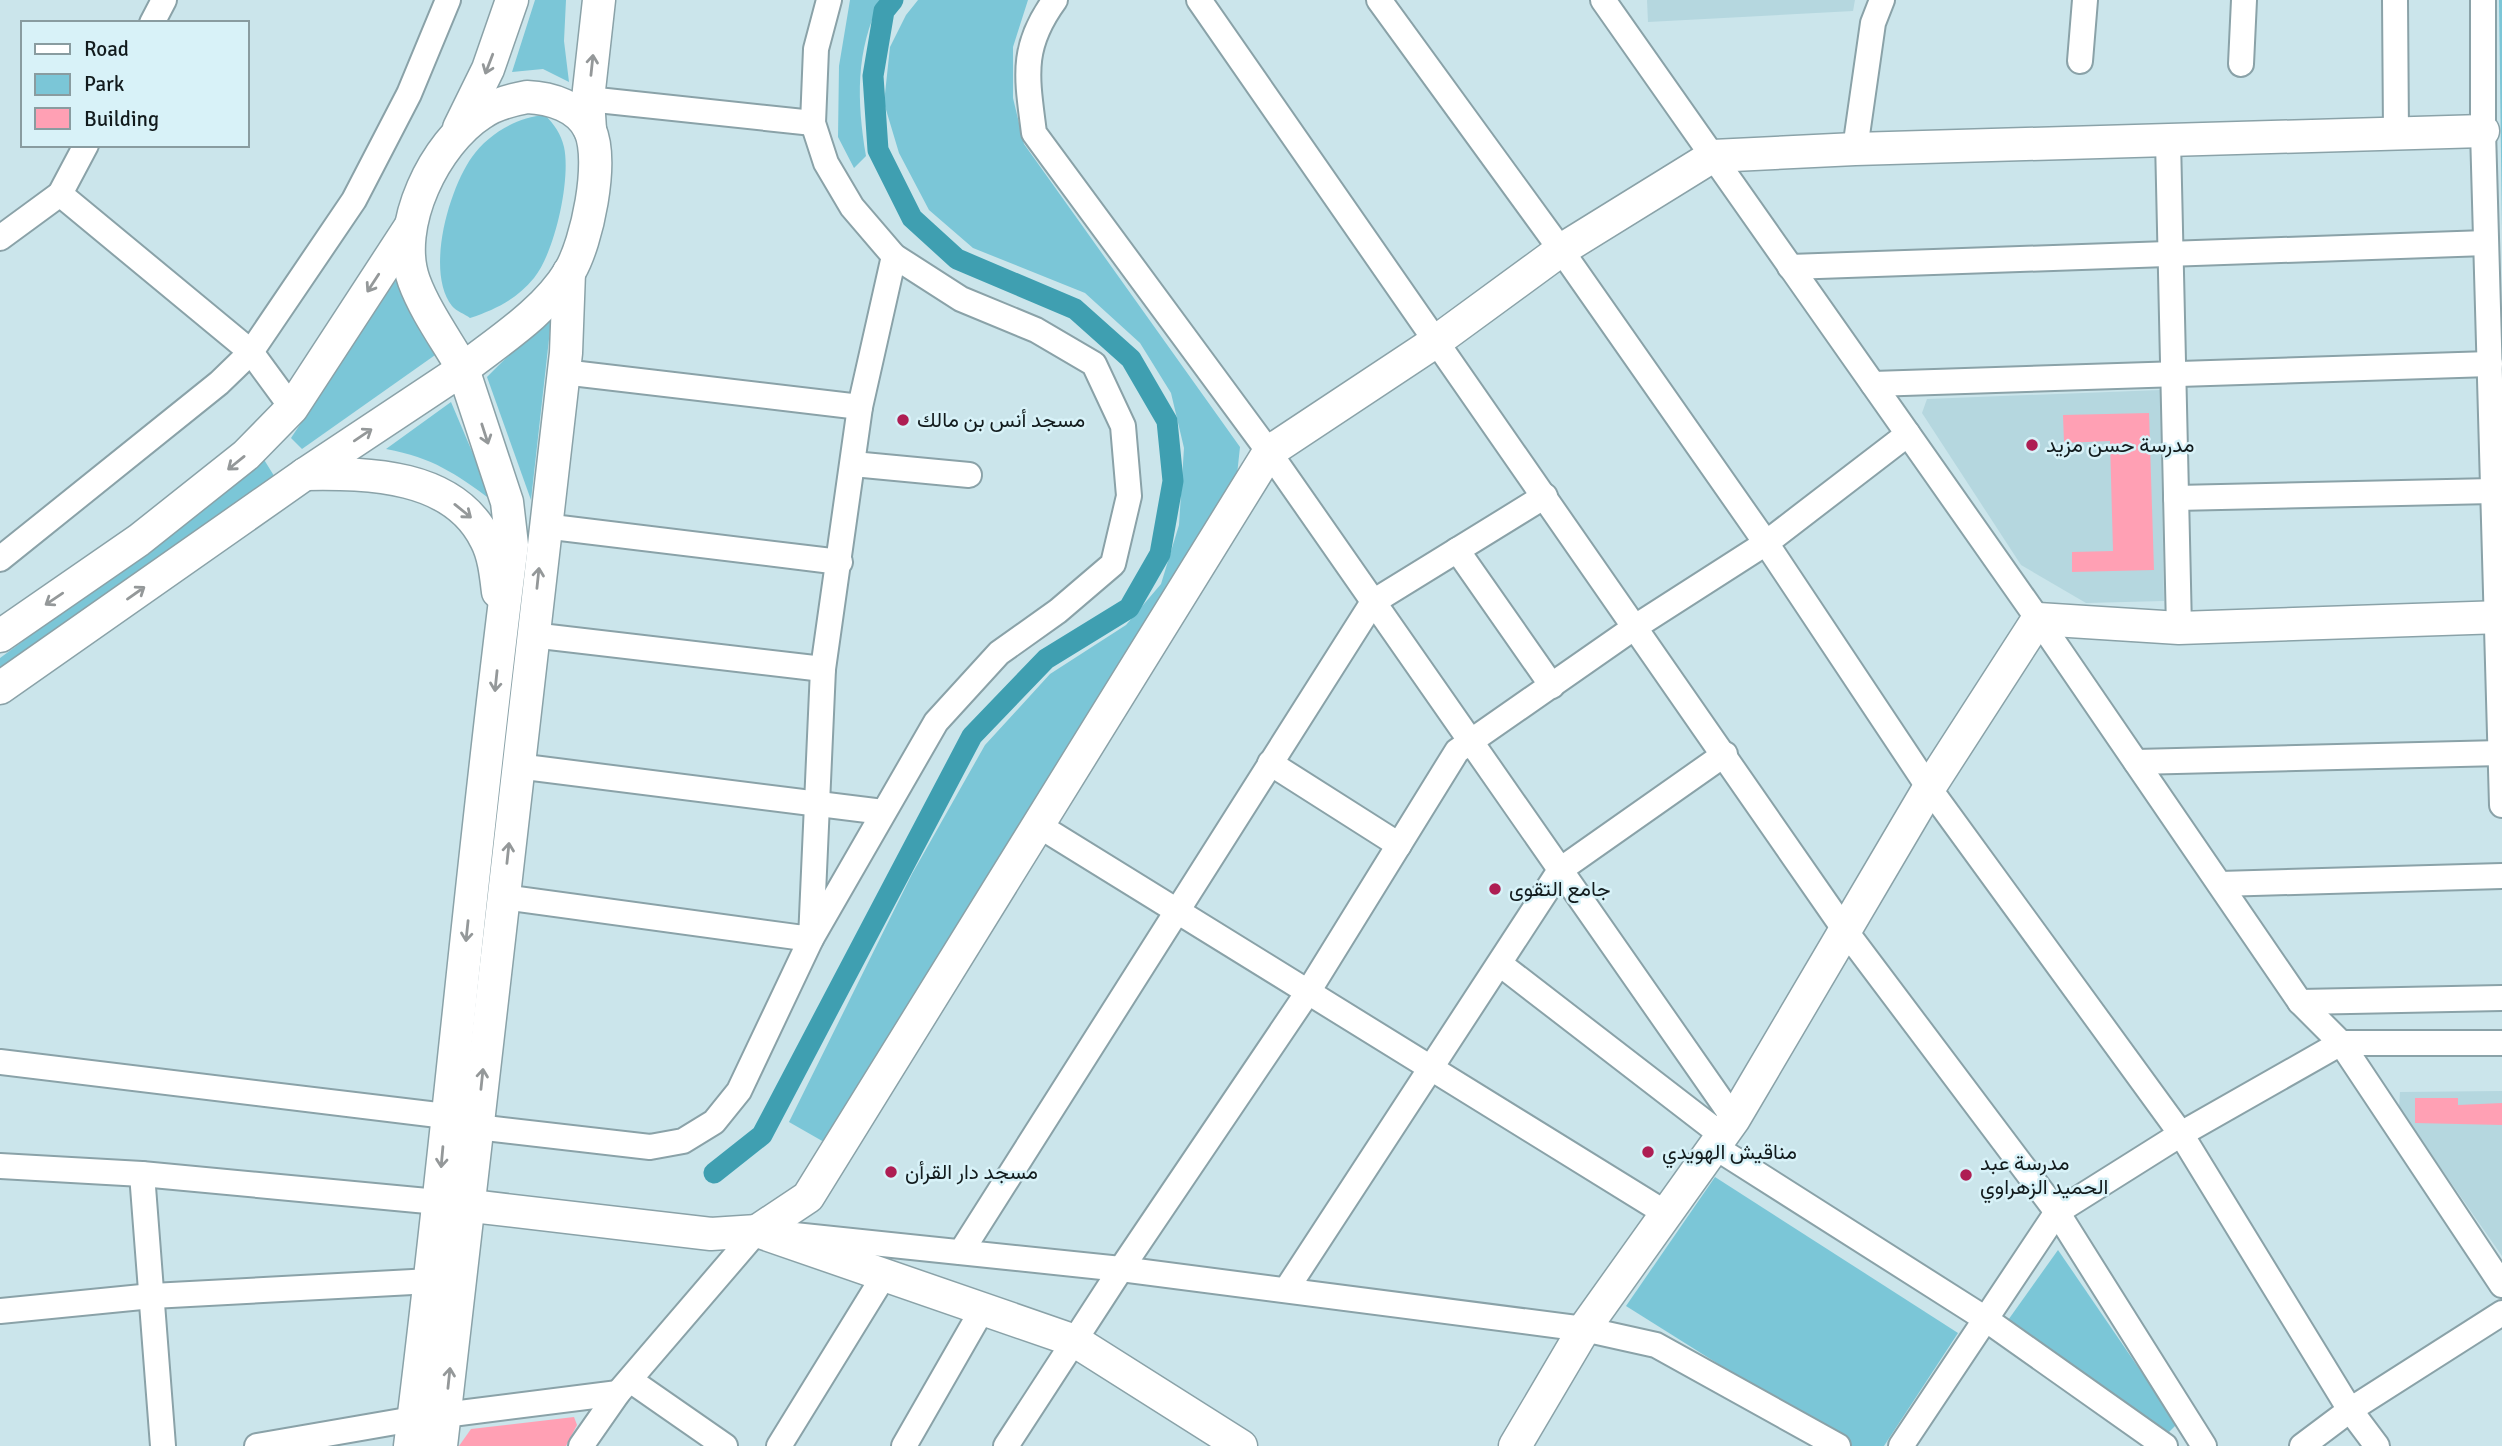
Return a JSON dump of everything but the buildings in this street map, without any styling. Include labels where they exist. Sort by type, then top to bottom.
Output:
[{"type":"main road","points":[[441,1446],[453,1204],[446,1116],[512,545],[512,524],[463,369],[414,281],[409,255],[410,226],[421,190],[456,136],[488,69],[512,0]]},
{"type":"main road","points":[[0,688],[305,474],[463,369],[537,309],[569,272],[584,242],[594,185],[589,114],[599,0]]},
{"type":"main road","points":[[456,136],[481,113],[501,103],[527,97],[549,98],[589,114]]},
{"type":"main road","points":[[757,1231],[808,1197],[1269,452],[1437,340],[1561,250],[1713,156],[1856,149],[2483,131]]},
{"type":"main road","points":[[0,636],[139,540],[246,455],[292,408],[410,226]]},
{"type":"main road","points":[[412,1433],[431,1281],[477,1127],[563,372],[569,272]]},
{"type":"main road","points":[[305,474],[346,473],[404,480],[458,506],[474,520],[487,541],[495,570],[502,626]]},
{"type":"main road","points":[[1524,1443],[1584,1329],[1724,1134],[1929,788],[2038,619],[2179,628],[2499,617]]},
{"type":"main road","points":[[453,1204],[712,1234],[757,1231],[885,1273],[982,1310],[1075,1341],[1241,1446]]},
{"type":"street","points":[[153,21],[164,0]]},
{"type":"street","points":[[0,559],[219,383],[251,352],[354,200],[409,94],[448,0]]},
{"type":"street","points":[[477,1127],[650,1147],[683,1141],[714,1122],[740,1091],[811,939],[936,722],[999,653],[1058,611],[1113,564],[1129,496],[1123,426],[1094,364],[1036,330],[961,299],[894,256],[852,207],[826,163],[813,122],[816,49],[829,0]]},
{"type":"street","points":[[1055,0],[1040,21],[1026,68],[1034,133],[1269,452],[1560,870],[1724,1134]]},
{"type":"street","points":[[1199,0],[1844,929],[2057,1212],[2204,1446]]},
{"type":"street","points":[[1379,0],[1561,250],[1766,543],[1929,788],[2181,1134],[2350,1410],[2377,1446]]},
{"type":"street","points":[[1603,0],[2038,619],[2300,1002],[2341,1043],[2502,1285]]},
{"type":"street","points":[[1856,149],[1873,23],[1882,0]]},
{"type":"street","points":[[2080,61],[2085,0]]},
{"type":"street","points":[[2241,64],[2244,0]]},
{"type":"street","points":[[2395,0],[2396,133]]},
{"type":"street","points":[[2483,0],[2483,131],[2499,617],[2502,805]]},
{"type":"street","points":[[589,114],[813,122]]},
{"type":"street","points":[[2168,140],[2179,628]]},
{"type":"street","points":[[0,238],[60,194],[85,147]]},
{"type":"street","points":[[60,194],[251,352],[292,408]]},
{"type":"street","points":[[1790,267],[2486,243]]},
{"type":"street","points":[[811,939],[823,669],[860,407],[894,256]]},
{"type":"street","points":[[1873,384],[2490,364]]},
{"type":"street","points":[[563,372],[860,407]]},
{"type":"street","points":[[1006,1446],[1121,1269],[1308,992],[1457,751],[1635,627],[1766,543],[1908,434]]},
{"type":"street","points":[[853,464],[969,475]]},
{"type":"street","points":[[2176,498],[2493,491]]},
{"type":"street","points":[[961,1252],[1373,602],[1545,496]]},
{"type":"street","points":[[544,526],[840,562]]},
{"type":"street","points":[[1457,550],[1552,686]]},
{"type":"street","points":[[532,635],[823,669]]},
{"type":"street","points":[[2136,761],[2501,753]]},
{"type":"street","points":[[1286,1290],[1433,1070],[1560,870],[1725,754]]},
{"type":"street","points":[[1270,763],[1399,845]]},
{"type":"street","points":[[517,766],[883,812]]},
{"type":"street","points":[[1038,825],[1667,1214]]},
{"type":"street","points":[[2220,884],[2502,876]]},
{"type":"street","points":[[503,897],[811,939]]},
{"type":"street","points":[[1500,964],[1724,1134],[2165,1446]]},
{"type":"street","points":[[2300,1002],[2502,998]]},
{"type":"street","points":[[1901,1446],[2057,1212],[2181,1134],[2341,1043],[2502,1043]]},
{"type":"street","points":[[0,1062],[446,1116]]},
{"type":"street","points":[[0,1166],[142,1174],[453,1204]]},
{"type":"street","points":[[142,1174],[163,1446]]},
{"type":"street","points":[[581,1446],[624,1386],[757,1231],[1121,1269],[1584,1329],[1656,1345],[1838,1446]]},
{"type":"street","points":[[779,1446],[885,1273]]},
{"type":"street","points":[[0,1311],[152,1296],[431,1281]]},
{"type":"street","points":[[904,1446],[982,1310]]},
{"type":"street","points":[[2302,1446],[2350,1410],[2502,1313]]},
{"type":"street","points":[[444,1415],[624,1386],[725,1446]]},
{"type":"street","points":[[257,1446],[412,1433]]},
{"type":"shaded area","points":[[1647,0],[1855,0],[1853,11],[1648,22]]},
{"type":"shaded area","points":[[2160,390],[2164,601],[2086,603],[2021,565],[1922,413],[1927,399]]},
{"type":"shaded area","points":[[2502,1091],[2502,1256],[2399,1108],[2400,1092]]},
{"type":"green space","points":[[535,0],[566,0],[564,41],[569,82],[543,69],[512,72]]},
{"type":"green space","points":[[850,0],[881,0],[866,38],[860,76],[866,156],[854,168],[838,137],[839,66]]},
{"type":"green space","points":[[918,0],[1028,0],[1013,47],[1013,98],[1024,144],[1240,447],[1236,484],[1149,628],[951,934],[824,1142],[789,1122],[912,874],[985,745],[1050,674],[1126,625],[1161,584],[1179,525],[1184,448],[1171,393],[1140,343],[1085,293],[973,248],[929,210],[899,153],[884,103],[890,47],[906,15]]},
{"type":"green space","points":[[2499,0],[2502,0],[2502,232]]},
{"type":"green space","points":[[545,115],[561,138],[566,161],[560,215],[549,251],[534,278],[513,298],[470,318],[452,306],[444,291],[440,273],[443,231],[455,189],[472,157],[486,141],[514,123]]},
{"type":"green space","points":[[396,280],[438,353],[302,449],[291,438]]},
{"type":"green space","points":[[552,312],[531,500],[487,377]]},
{"type":"green space","points":[[451,402],[493,501],[467,482],[431,462],[386,449]]},
{"type":"green space","points":[[263,458],[276,479],[0,676],[0,658],[146,551]]},
{"type":"green space","points":[[1715,1177],[1958,1333],[1884,1446],[1849,1446],[1626,1306]]},
{"type":"green space","points":[[2058,1250],[2177,1424],[2166,1435],[2001,1330]]},
{"type":"waterway","points":[[714,1173],[762,1135],[972,736],[1046,659],[1129,608],[1160,554],[1173,481],[1167,421],[1131,359],[1075,309],[957,259],[912,218],[878,150],[873,76],[884,11],[893,0]]},
{"type":"place","name":"مسجد أنس بن مالك","points":[[903,420]]},
{"type":"place","name":"مدرسة حسن مزيد","points":[[2032,445]]},
{"type":"place","name":"جامع التقوى","points":[[1495,889]]},
{"type":"place","name":"مناقيش الهويدي","points":[[1648,1152]]},
{"type":"place","name":"مسجد دار القرأن","points":[[891,1172]]},
{"type":"place","name":"مدرسة عبد الحميد الزهراوي","points":[[1966,1175]]}]
